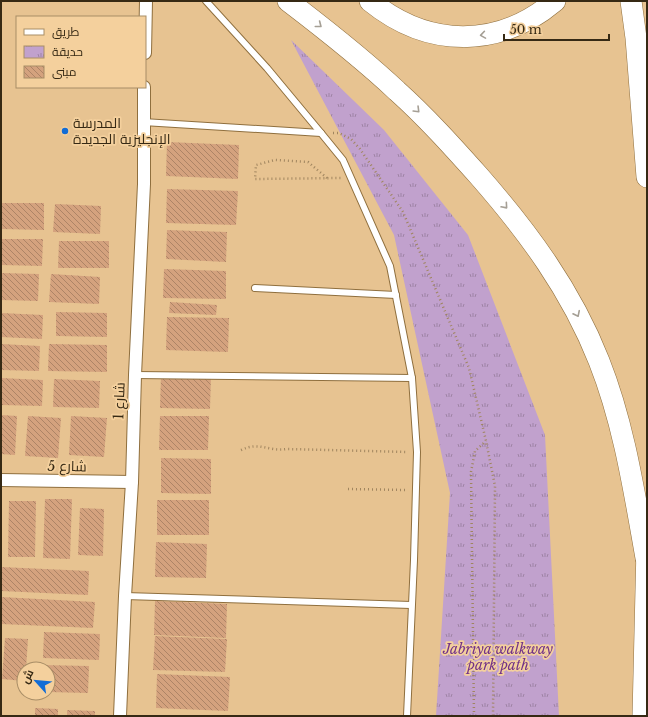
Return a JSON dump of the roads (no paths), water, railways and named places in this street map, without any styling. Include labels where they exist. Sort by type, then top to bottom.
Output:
[{"type":"highway","points":[[288,1],[356,55],[398,91],[436,129],[513,215],[568,294],[590,341],[608,385],[629,462],[647,552],[643,716]]},
{"type":"highway","points":[[370,1],[406,25],[429,32],[462,37],[487,34],[510,28],[533,18],[555,1]]},
{"type":"highway","points":[[631,1],[636,38],[647,177]]},
{"type":"highway","points":[[636,38],[647,95]]},
{"type":"street","points":[[146,1],[146,16]]},
{"type":"street","name":"شارع 1","points":[[120,716],[132,482],[135,375],[144,184],[144,88]]},
{"type":"street","name":"شارع 5","points":[[1,480],[132,482]]},
{"type":"lane","points":[[206,1],[267,68],[343,160],[390,266],[412,378],[417,452],[407,716]]},
{"type":"lane","points":[[143,122],[321,133]]},
{"type":"lane","points":[[255,288],[396,295]]},
{"type":"lane","points":[[135,375],[412,378]]},
{"type":"lane","points":[[125,596],[412,605]]},
{"type":"place","name":"المدرسة الإنجليزية الجديدة","points":[[65,131]]},
{"type":"park label","name":"Jabriya walkway park path","points":[[498,658]]}]
